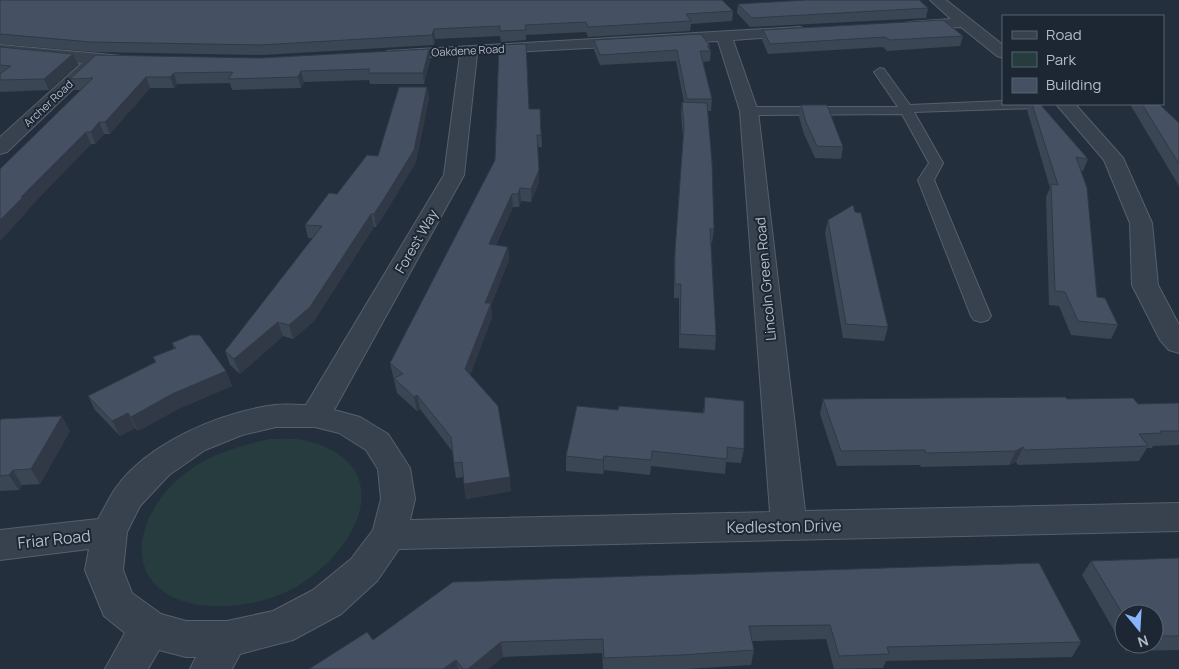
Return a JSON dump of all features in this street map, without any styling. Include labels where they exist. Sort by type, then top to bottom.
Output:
[{"type":"street","points":[[937,0],[1002,52]]},
{"type":"street","points":[[898,26],[965,22]]},
{"type":"street","name":"Oakdene Road","points":[[377,55],[811,31]]},
{"type":"street","name":"Lincoln Green Road","points":[[724,36],[749,111],[789,526]]},
{"type":"street","points":[[0,50],[95,59],[145,60]]},
{"type":"street","name":"Forest Way","points":[[315,416],[454,175],[469,50]]},
{"type":"street","name":"Archer Road","points":[[0,148],[95,59]]},
{"type":"street","points":[[1066,105],[1113,158],[1141,223],[1144,285],[1170,334],[1179,344]]},
{"type":"street","points":[[276,416],[315,416],[349,425],[377,442],[394,468],[398,499],[389,535],[364,570],[327,602],[219,654],[186,639],[150,629],[118,604],[104,570],[109,532],[128,497],[157,466],[194,442],[235,424],[276,416]]},
{"type":"street","name":"Kedleston Drive","points":[[389,535],[1179,516]]},
{"type":"street","name":"Friar Road","points":[[0,545],[109,532]]},
{"type":"street","points":[[126,669],[150,629]]},
{"type":"lane","points":[[880,72],[906,109],[936,163],[926,180],[981,316]]},
{"type":"lane","points":[[749,111],[896,111],[919,107],[1002,105]]},
{"type":"green space","points":[[270,439],[303,440],[332,451],[351,466],[360,484],[361,504],[354,525],[342,546],[325,566],[304,582],[282,594],[258,602],[234,606],[210,606],[184,601],[164,592],[151,579],[143,563],[142,544],[146,525],[156,505],[182,476],[205,461],[230,450]]},
{"type":"building","points":[[0,0],[722,0],[733,11],[686,14],[691,21],[588,27],[586,22],[525,25],[526,30],[500,31],[500,26],[434,29],[432,35],[260,45],[91,42],[0,34]]},
{"type":"building","points":[[807,0],[919,0],[928,8],[752,18],[738,4]]},
{"type":"building","points":[[943,20],[963,36],[890,40],[885,37],[770,44],[763,30]]},
{"type":"building","points":[[701,34],[710,46],[707,46],[711,51],[700,51],[712,99],[687,99],[677,50],[600,55],[594,40]]},
{"type":"building","points":[[526,44],[529,109],[540,109],[541,135],[537,135],[539,170],[531,189],[520,188],[518,194],[512,194],[489,244],[508,247],[485,303],[491,303],[465,369],[498,406],[510,477],[464,484],[462,462],[454,463],[451,437],[417,395],[414,397],[394,378],[403,374],[390,363],[495,160],[499,45]]},
{"type":"building","points":[[0,47],[73,54],[44,79],[0,80],[0,74],[11,66],[0,65]]},
{"type":"building","points":[[429,49],[423,73],[368,73],[370,69],[301,71],[298,77],[228,79],[233,72],[174,73],[170,77],[146,77],[105,122],[99,122],[91,132],[86,132],[0,220],[0,169],[93,78],[70,79],[96,55],[260,58]]},
{"type":"building","points":[[399,87],[427,87],[414,150],[382,202],[374,214],[371,214],[310,307],[289,325],[278,322],[234,359],[225,351],[322,226],[305,225],[329,193],[337,194],[367,155],[378,156]]},
{"type":"building","points":[[682,102],[707,103],[712,163],[714,229],[710,229],[716,336],[680,334],[681,284],[675,284],[675,251],[684,127]]},
{"type":"building","points":[[801,105],[827,105],[843,147],[817,146],[806,122]]},
{"type":"building","points":[[1032,105],[1041,105],[1088,159],[1076,157],[1087,188],[1097,297],[1105,298],[1118,325],[1078,321],[1065,292],[1055,291],[1051,184],[1058,185]]},
{"type":"building","points":[[1143,105],[1160,105],[1179,123],[1179,164]]},
{"type":"building","points":[[853,205],[855,212],[861,213],[888,327],[846,324],[828,220]]},
{"type":"building","points":[[191,335],[200,335],[226,371],[172,394],[131,417],[128,413],[112,421],[88,396],[156,362],[153,357],[176,348],[172,343]]},
{"type":"building","points":[[705,397],[744,401],[744,449],[727,447],[727,459],[652,451],[651,460],[604,456],[603,460],[566,456],[577,406],[618,410],[619,406],[704,413]]},
{"type":"building","points":[[1065,397],[1067,399],[1133,398],[1138,404],[1179,403],[1179,431],[1139,434],[1148,446],[1025,450],[1023,447],[1016,451],[926,453],[925,450],[841,451],[823,399]]},
{"type":"building","points":[[62,416],[31,469],[13,470],[9,475],[0,476],[1,419]]},
{"type":"building","points":[[1179,558],[1179,636],[1164,636],[1164,604],[1117,604],[1091,561]]},
{"type":"building","points":[[1039,563],[1081,642],[887,647],[889,654],[839,656],[830,625],[749,626],[754,650],[604,658],[603,639],[501,642],[468,669],[463,669],[456,660],[443,669],[309,669],[367,632],[373,640],[453,582]]}]
